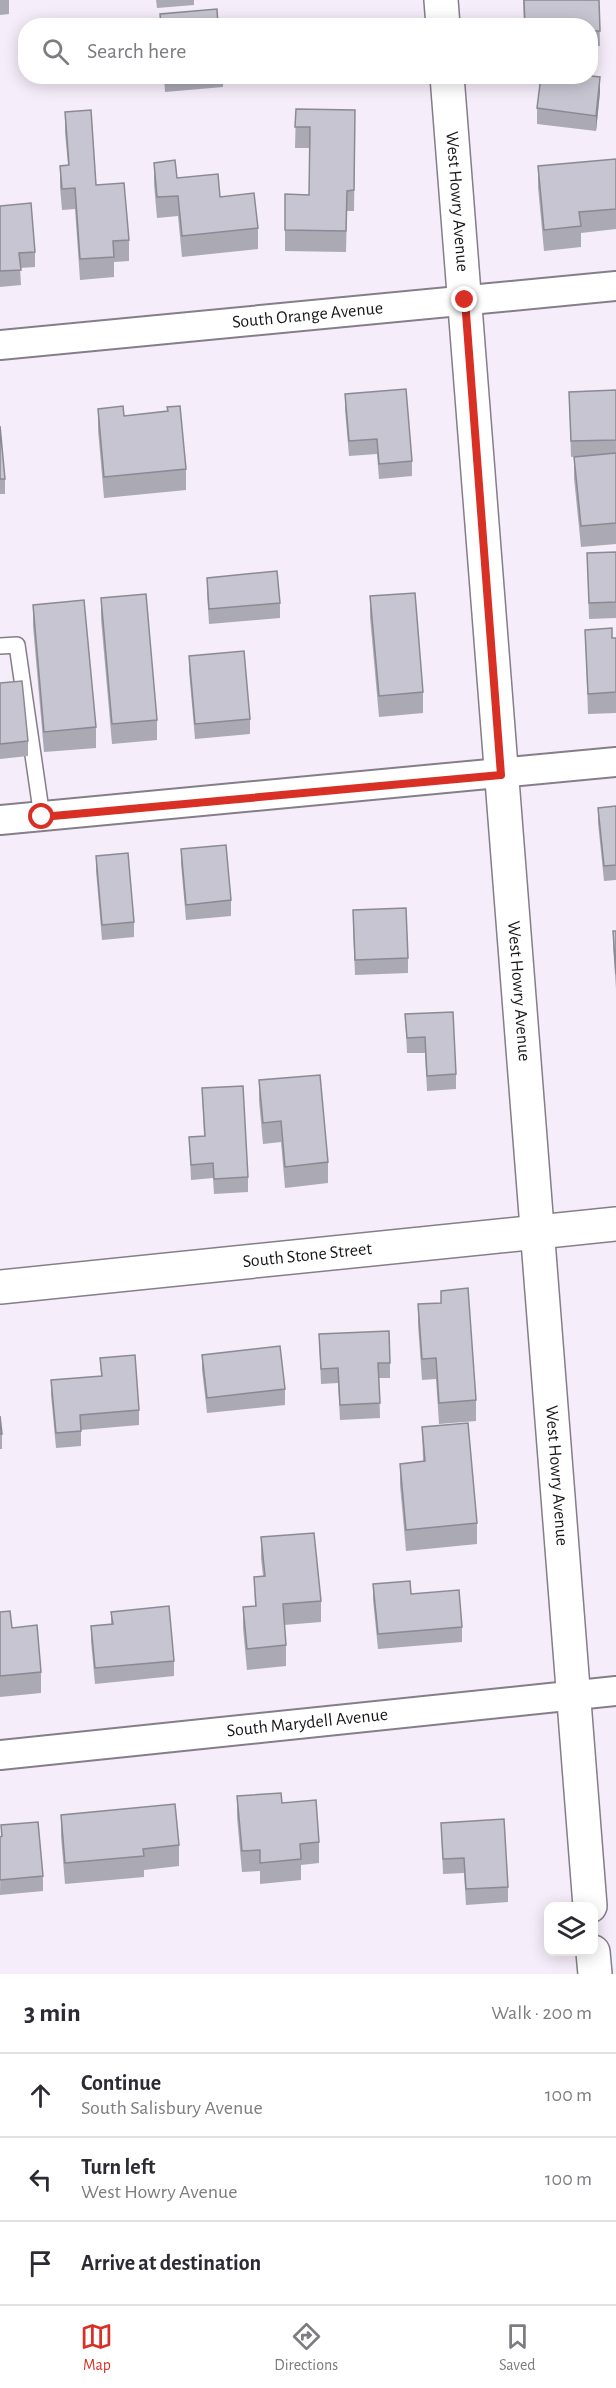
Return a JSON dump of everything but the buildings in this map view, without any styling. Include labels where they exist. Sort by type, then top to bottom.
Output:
[{"type":"street","points":[[441,0],[442,18]]},
{"type":"street","name":"West Howry Avenue","points":[[448,84],[590,1902]]},
{"type":"street","name":"South Orange Avenue","points":[[0,345],[616,286]]},
{"type":"street","points":[[0,820],[501,775],[616,762]]},
{"type":"street","name":"South Stone Street","points":[[0,1287],[616,1224]]},
{"type":"street","name":"South Marydell Avenue","points":[[0,1755],[616,1691]]},
{"type":"street","points":[[593,1956],[595,1974]]},
{"type":"lane","points":[[0,646],[17,645],[42,817]]},
{"type":"route","points":[[42,817],[501,775],[465,300]]}]
